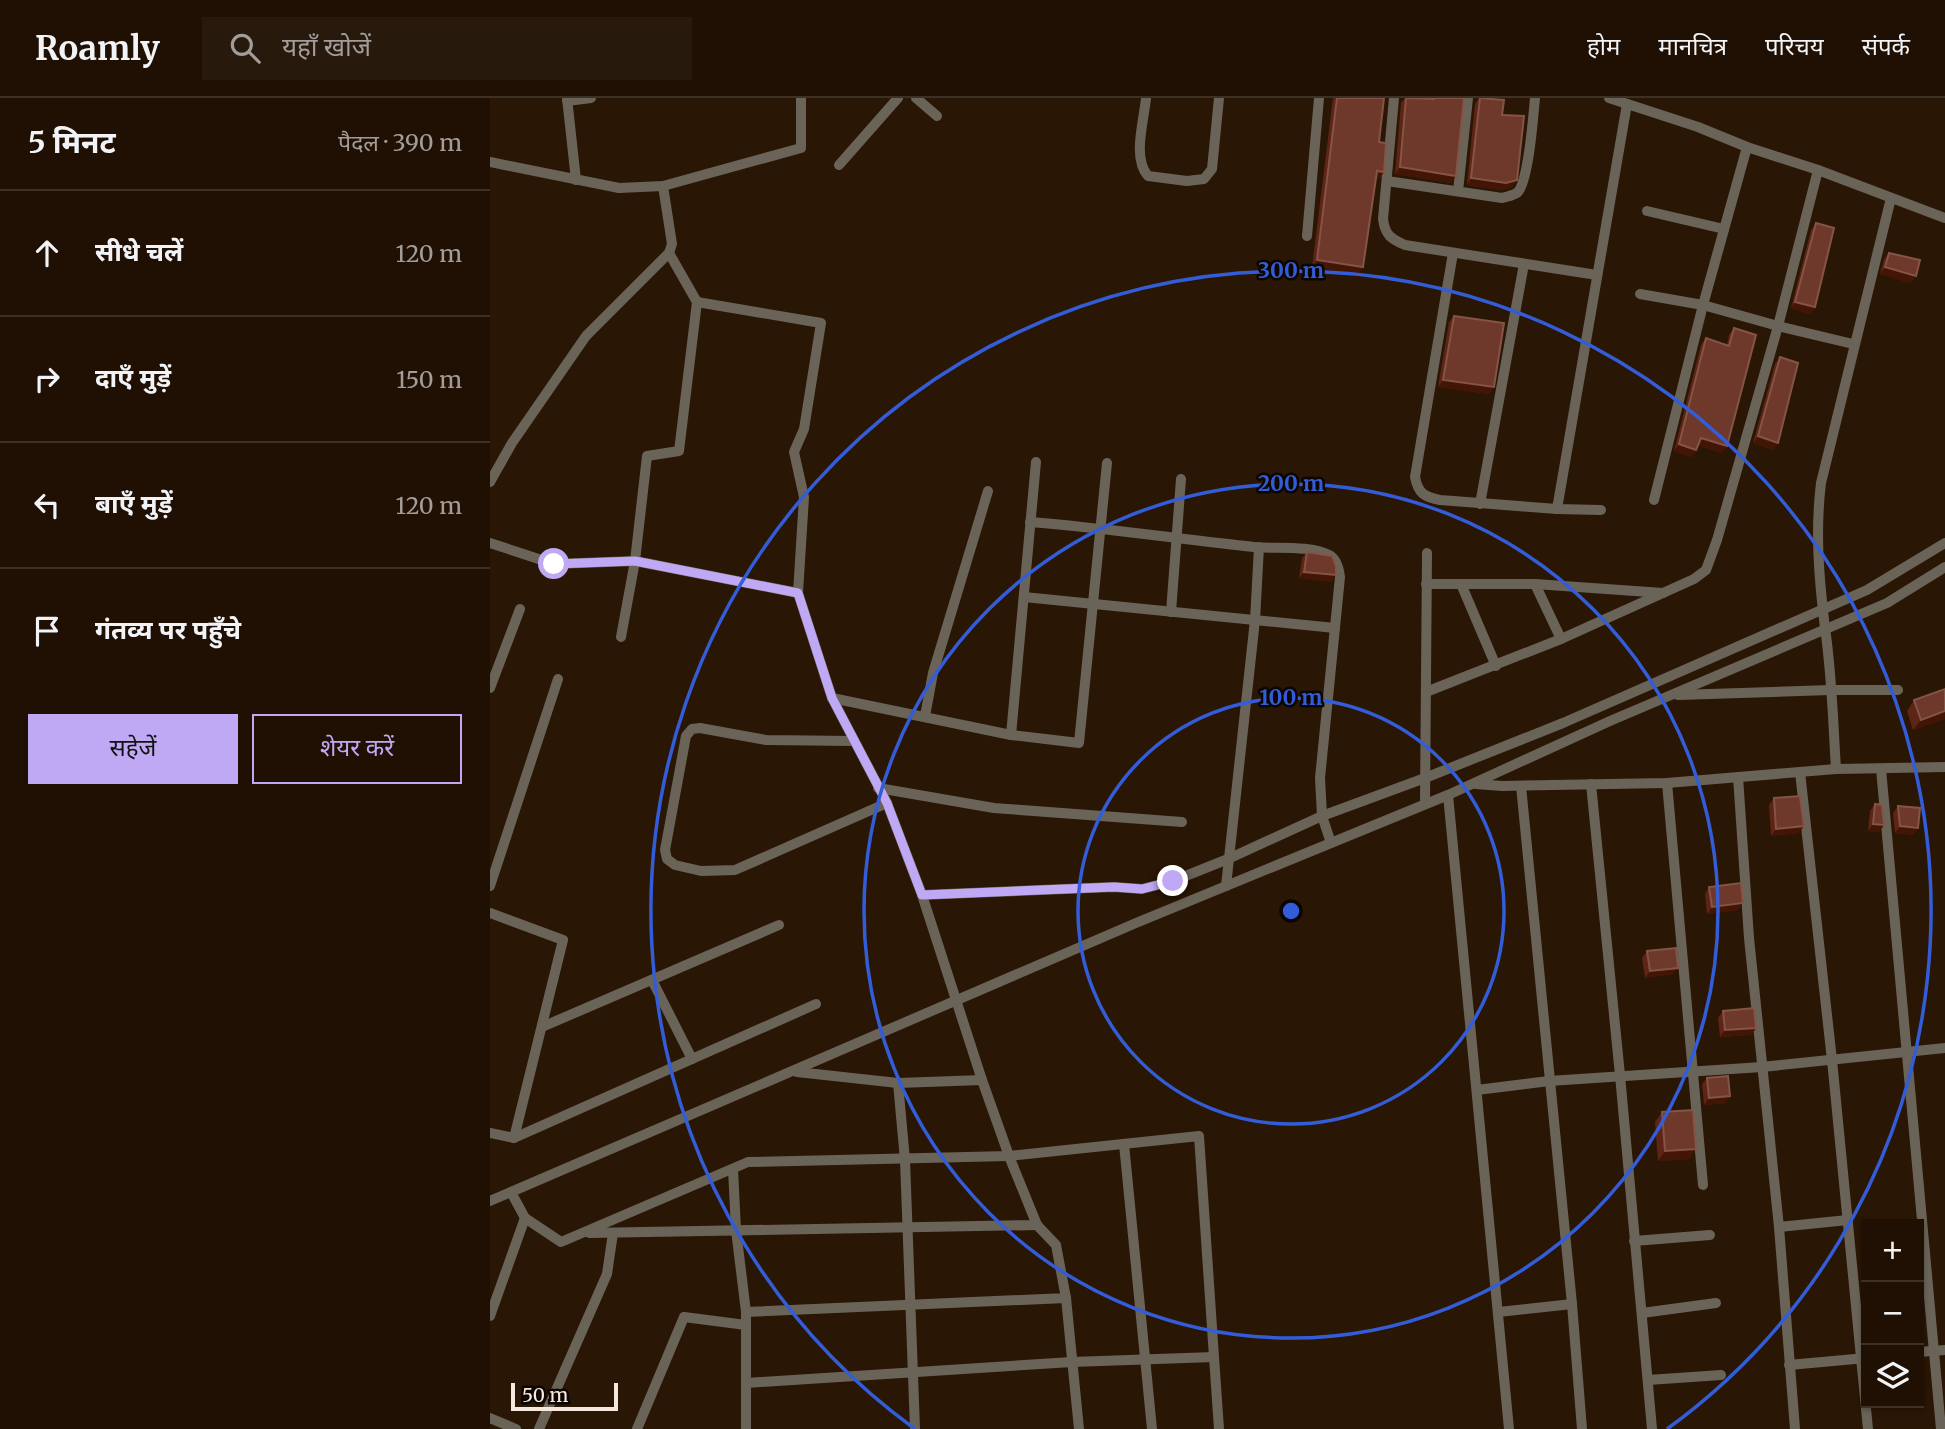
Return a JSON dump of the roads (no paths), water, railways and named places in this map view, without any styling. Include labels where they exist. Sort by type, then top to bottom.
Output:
[{"type":"street","points":[[576,180],[567,100],[591,98]]},
{"type":"street","points":[[490,162],[619,188],[663,186],[801,148],[801,98]]},
{"type":"street","points":[[839,165],[898,98]]},
{"type":"street","points":[[916,98],[936,116]]},
{"type":"street","points":[[1146,98],[1140,152],[1141,168],[1148,176],[1187,181],[1203,179],[1212,169],[1219,98]]},
{"type":"street","points":[[1307,236],[1320,98]]},
{"type":"street","points":[[1395,98],[1383,219],[1384,231],[1391,240],[1405,245],[1597,275]]},
{"type":"street","points":[[1458,191],[1468,98]]},
{"type":"street","points":[[1387,181],[1502,198],[1513,195],[1520,190],[1525,173],[1535,98]]},
{"type":"street","points":[[1609,98],[1698,127],[1945,218]]},
{"type":"street","points":[[1557,509],[1627,104]]},
{"type":"street","points":[[1654,500],[1703,304],[1747,147]]},
{"type":"street","points":[[1426,692],[1561,639],[1665,593],[1706,570],[1778,326],[1818,170]]},
{"type":"street","points":[[490,482],[512,443],[586,336],[669,253],[672,244],[663,186]]},
{"type":"street","points":[[1836,769],[1816,520],[1821,483],[1853,344],[1891,198]]},
{"type":"street","points":[[1647,211],[1724,229]]},
{"type":"street","points":[[621,637],[635,561],[648,456],[679,451],[697,302],[669,253]]},
{"type":"street","points":[[1453,253],[1415,477],[1417,489],[1425,497],[1440,500],[1601,510]]},
{"type":"street","points":[[1480,504],[1524,264]]},
{"type":"street","points":[[1640,294],[1703,304],[1853,344]]},
{"type":"street","points":[[697,302],[821,323],[804,429],[794,452],[804,497],[798,593],[832,698],[887,803],[922,895],[1009,1156],[1037,1225],[1056,1245],[1066,1298],[1079,1429]]},
{"type":"street","points":[[1011,735],[1036,462]]},
{"type":"street","points":[[832,698],[1011,735],[1079,743],[1107,463]]},
{"type":"street","points":[[1171,612],[1181,479]]},
{"type":"street","points":[[925,716],[933,673],[988,491]]},
{"type":"street","points":[[1030,522],[1316,551],[1331,555],[1338,565],[1340,577],[1320,778],[1323,819],[1330,839]]},
{"type":"street","points":[[490,542],[554,564],[635,561],[798,593]]},
{"type":"street","points":[[490,1201],[794,1072],[956,994],[1227,873],[1323,819],[1425,790],[1448,795],[1672,695],[1824,618],[1945,543]]},
{"type":"street","points":[[1227,873],[1255,620],[1259,547]]},
{"type":"street","points":[[1425,790],[1427,553]]},
{"type":"street","points":[[922,895],[1114,887],[1142,889],[1173,881],[1227,873],[1330,839],[1563,723],[1824,618],[1888,603],[1945,567]]},
{"type":"street","points":[[1426,584],[1535,584],[1665,593]]},
{"type":"street","points":[[1461,584],[1496,666]]},
{"type":"street","points":[[1535,584],[1561,639]]},
{"type":"street","points":[[1024,597],[1335,628]]},
{"type":"street","points":[[490,688],[520,609]]},
{"type":"street","points":[[490,886],[558,679]]},
{"type":"street","points":[[1672,695],[1830,690],[1898,691]]},
{"type":"street","points":[[853,741],[766,740],[700,728],[692,729],[686,736],[665,850],[667,859],[675,865],[701,871],[734,870],[887,803]]},
{"type":"street","points":[[1474,784],[1521,786],[1667,783],[1836,769],[1945,767],[1945,774]]},
{"type":"street","points":[[1881,769],[1905,1051],[1939,1350],[1941,1429]]},
{"type":"street","points":[[1800,772],[1862,1345]]},
{"type":"street","points":[[1738,777],[1749,938],[1779,1227],[1795,1429]]},
{"type":"street","points":[[1667,783],[1703,1185]]},
{"type":"street","points":[[1591,784],[1652,1429]]},
{"type":"street","points":[[1521,786],[1582,1429]]},
{"type":"street","points":[[878,788],[994,808],[1182,822]]},
{"type":"street","points":[[1448,795],[1509,1429]]},
{"type":"street","points":[[490,913],[564,940],[514,1138]]},
{"type":"street","points":[[542,1027],[779,925]]},
{"type":"street","points":[[652,980],[692,1059]]},
{"type":"street","points":[[490,1133],[514,1138],[816,1004]]},
{"type":"street","points":[[1476,1090],[1549,1080],[1762,1067],[1945,1048]]},
{"type":"street","points":[[794,1072],[898,1083],[982,1080]]},
{"type":"street","points":[[898,1083],[905,1160],[915,1429]]},
{"type":"street","points":[[511,1192],[525,1218],[561,1242],[748,1162],[1009,1156],[1199,1136],[1219,1429]]},
{"type":"street","points":[[1124,1144],[1152,1429]]},
{"type":"street","points":[[733,1169],[736,1230],[746,1312],[746,1429]]},
{"type":"street","points":[[490,1316],[525,1218]]},
{"type":"street","points":[[1779,1227],[1848,1220]]},
{"type":"street","points":[[583,1233],[1037,1225]]},
{"type":"street","points":[[539,1429],[607,1274],[613,1233]]},
{"type":"street","points":[[1634,1241],[1710,1235]]},
{"type":"street","points":[[746,1312],[1066,1298]]},
{"type":"street","points":[[1642,1313],[1716,1303]]},
{"type":"street","points":[[1499,1312],[1572,1304]]},
{"type":"street","points":[[637,1429],[684,1317],[746,1325]]},
{"type":"street","points":[[746,1383],[1072,1362],[1214,1357]]},
{"type":"street","points":[[1789,1365],[1861,1358]]},
{"type":"street","points":[[1648,1380],[1721,1376]]},
{"type":"street","points":[[1867,1408],[1868,1429]]},
{"type":"street","points":[[490,1418],[516,1429]]}]
